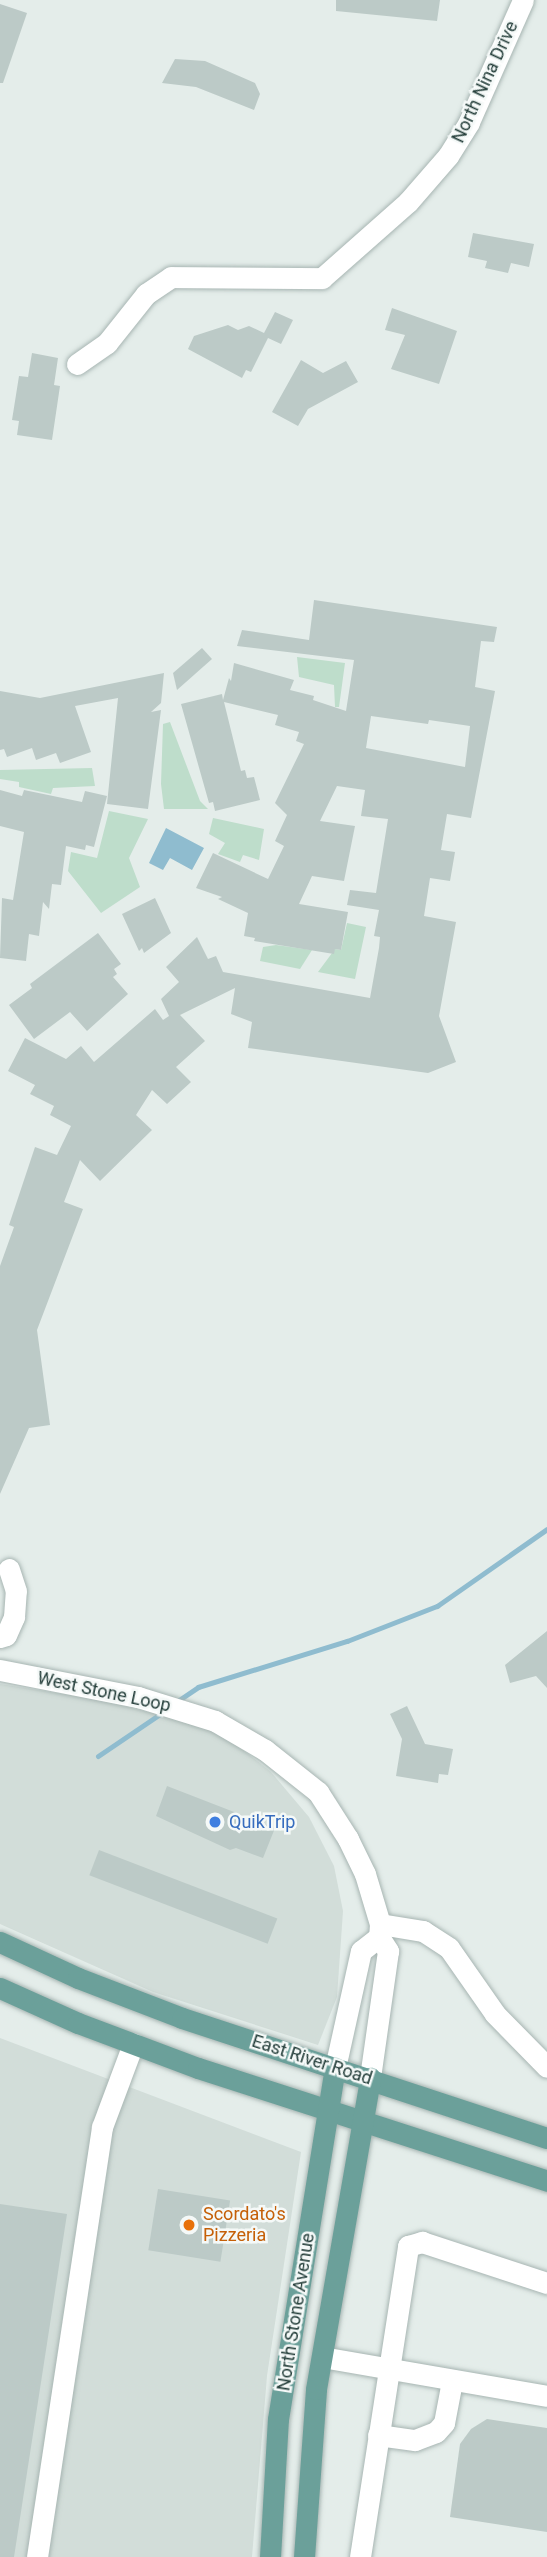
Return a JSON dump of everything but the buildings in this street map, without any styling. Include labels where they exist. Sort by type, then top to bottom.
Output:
[{"type":"main road","name":"East River Road","points":[[0,1942],[78,1978],[182,2018],[547,2138]]},
{"type":"main road","points":[[0,1988],[133,2044],[547,2181]]},
{"type":"main road","name":"North Stone Avenue","points":[[270,2557],[278,2419],[335,2067]]},
{"type":"main road","name":"North Stone Avenue","points":[[304,2557],[316,2389],[370,2078]]},
{"type":"street","name":"North Nina Drive","points":[[77,364],[107,343],[146,294],[171,277],[322,278],[408,202],[448,156],[469,122],[523,0]]},
{"type":"street","points":[[0,1580],[9,1569],[16,1591],[14,1617],[6,1635],[0,1637]]},
{"type":"street","name":"West Stone Loop","points":[[0,1671],[138,1697],[215,1721],[265,1750],[318,1792],[348,1839],[365,1874],[379,1931],[388,1951],[370,2078]]},
{"type":"street","points":[[335,2067],[361,1951],[379,1931],[423,1931],[449,1948],[495,2014],[547,2067]]},
{"type":"street","points":[[37,2557],[102,2127],[133,2044]]},
{"type":"street","points":[[360,2557],[408,2246],[422,2242],[547,2283]]},
{"type":"street","points":[[321,2357],[388,2371],[547,2396]]},
{"type":"street","points":[[378,2435],[415,2440],[436,2432],[444,2423],[452,2381]]},
{"type":"shaded area","points":[[0,1684],[95,1699],[186,1721],[224,1735],[271,1772],[309,1817],[334,1866],[343,1911],[337,1997],[318,2045],[153,1992],[0,1924]]},
{"type":"shaded area","points":[[0,2038],[301,2152],[267,2376],[252,2557],[0,2557]]},
{"type":"green space","points":[[297,657],[345,663],[339,707],[335,707],[334,685],[299,677]]},
{"type":"green space","points":[[170,722],[200,801],[208,809],[164,809],[161,784],[163,724]]},
{"type":"green space","points":[[92,768],[95,786],[53,788],[51,794],[19,787],[19,782],[0,779],[0,770]]},
{"type":"green space","points":[[109,811],[148,819],[129,858],[140,887],[101,913],[68,871],[71,852],[97,858]]},
{"type":"green space","points":[[213,818],[264,829],[259,860],[243,855],[240,862],[218,854],[225,843],[209,834]]},
{"type":"green space","points":[[347,923],[366,927],[355,979],[318,972],[335,949],[341,950]]},
{"type":"green space","points":[[276,945],[312,950],[300,969],[260,961],[263,947]]},
{"type":"water","points":[[166,828],[204,848],[192,870],[170,858],[163,870],[149,863]]},
{"type":"waterway","points":[[176,1702],[198,1687],[347,1641],[437,1606],[547,1529]]},
{"type":"waterway","points":[[98,1756],[163,1712]]},
{"type":"place","name":"QuikTrip","points":[[215,1822]]},
{"type":"place","name":"Scordato's Pizzeria","points":[[189,2225]]}]
